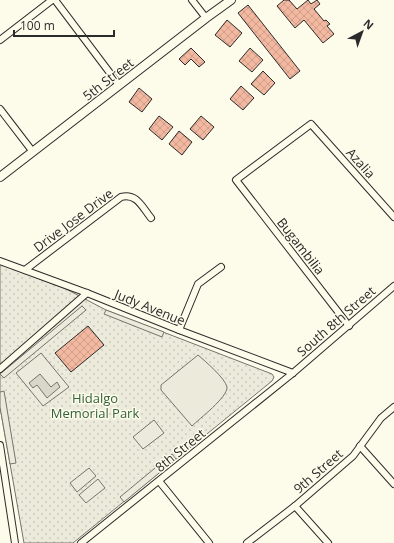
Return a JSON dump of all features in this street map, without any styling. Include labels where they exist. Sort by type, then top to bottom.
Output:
[{"type":"street","points":[[0,40],[54,0],[119,85]]},
{"type":"street","points":[[192,0],[206,18]]},
{"type":"street","name":"5th Street","points":[[0,177],[231,0]]},
{"type":"street","points":[[0,109],[32,152]]},
{"type":"street","name":"Bugambilia","points":[[311,124],[236,180],[349,326]]},
{"type":"street","name":"Azalia","points":[[311,124],[394,217]]},
{"type":"street","name":"Drive Jose Drive","points":[[25,270],[120,197],[127,195],[135,197],[151,218]]},
{"type":"street","name":"Judy Avenue","points":[[0,261],[293,373]]},
{"type":"street","points":[[179,330],[198,284],[221,267]]},
{"type":"street","name":"South 8th Street","points":[[293,373],[394,286]]},
{"type":"street","points":[[0,369],[87,293]]},
{"type":"street","name":"8th Street","points":[[81,543],[293,373]]},
{"type":"street","name":"9th Street","points":[[247,543],[294,506],[353,456],[382,418],[394,407]]},
{"type":"street","points":[[0,445],[15,543]]},
{"type":"street","points":[[360,446],[394,484]]},
{"type":"street","points":[[159,481],[209,543]]},
{"type":"street","points":[[294,506],[328,543]]},
{"type":"green space","name":"Hidalgo Memorial Park","points":[[0,264],[66,289],[106,310],[272,374],[274,377],[272,381],[73,543],[24,543],[0,407]]},
{"type":"green space","points":[[41,353],[69,387],[43,406],[16,373]]},
{"type":"green space","points":[[198,355],[210,365],[227,387],[223,396],[218,402],[192,426],[161,390],[161,385]]},
{"type":"green space","points":[[154,420],[164,433],[143,449],[133,437]]},
{"type":"green space","points":[[89,468],[96,476],[77,492],[70,483]]},
{"type":"green space","points":[[98,479],[105,488],[86,503],[79,495]]},
{"type":"shaded area","points":[[82,306],[86,310],[4,378],[0,374]]},
{"type":"shaded area","points":[[106,310],[164,332],[162,337],[104,314]]},
{"type":"shaded area","points":[[40,374],[51,387],[57,382],[60,387],[47,398],[37,385],[33,388],[29,383]]},
{"type":"shaded area","points":[[4,391],[16,463],[10,464],[0,407],[0,392]]},
{"type":"shaded area","points":[[172,454],[176,459],[124,502],[120,497]]},
{"type":"building","points":[[284,0],[289,0],[297,9],[308,0],[311,4],[317,0],[320,4],[314,9],[324,21],[326,20],[330,24],[327,26],[334,34],[323,43],[304,20],[295,28],[277,6]]},
{"type":"building","points":[[248,5],[300,71],[290,79],[238,13]]},
{"type":"building","points":[[227,20],[242,33],[230,47],[215,35]]},
{"type":"building","points":[[191,48],[205,62],[199,67],[191,59],[185,65],[179,59]]},
{"type":"building","points":[[250,48],[263,60],[252,72],[239,61]]},
{"type":"building","points":[[263,71],[275,83],[264,95],[251,84]]},
{"type":"building","points":[[241,86],[254,98],[243,110],[230,99]]},
{"type":"building","points":[[139,88],[152,99],[142,112],[129,102]]},
{"type":"building","points":[[159,116],[173,127],[162,140],[149,129]]},
{"type":"building","points":[[201,116],[214,127],[203,140],[190,129]]},
{"type":"building","points":[[179,131],[192,142],[182,155],[169,144]]},
{"type":"building","points":[[88,326],[104,345],[71,372],[55,353]]}]
